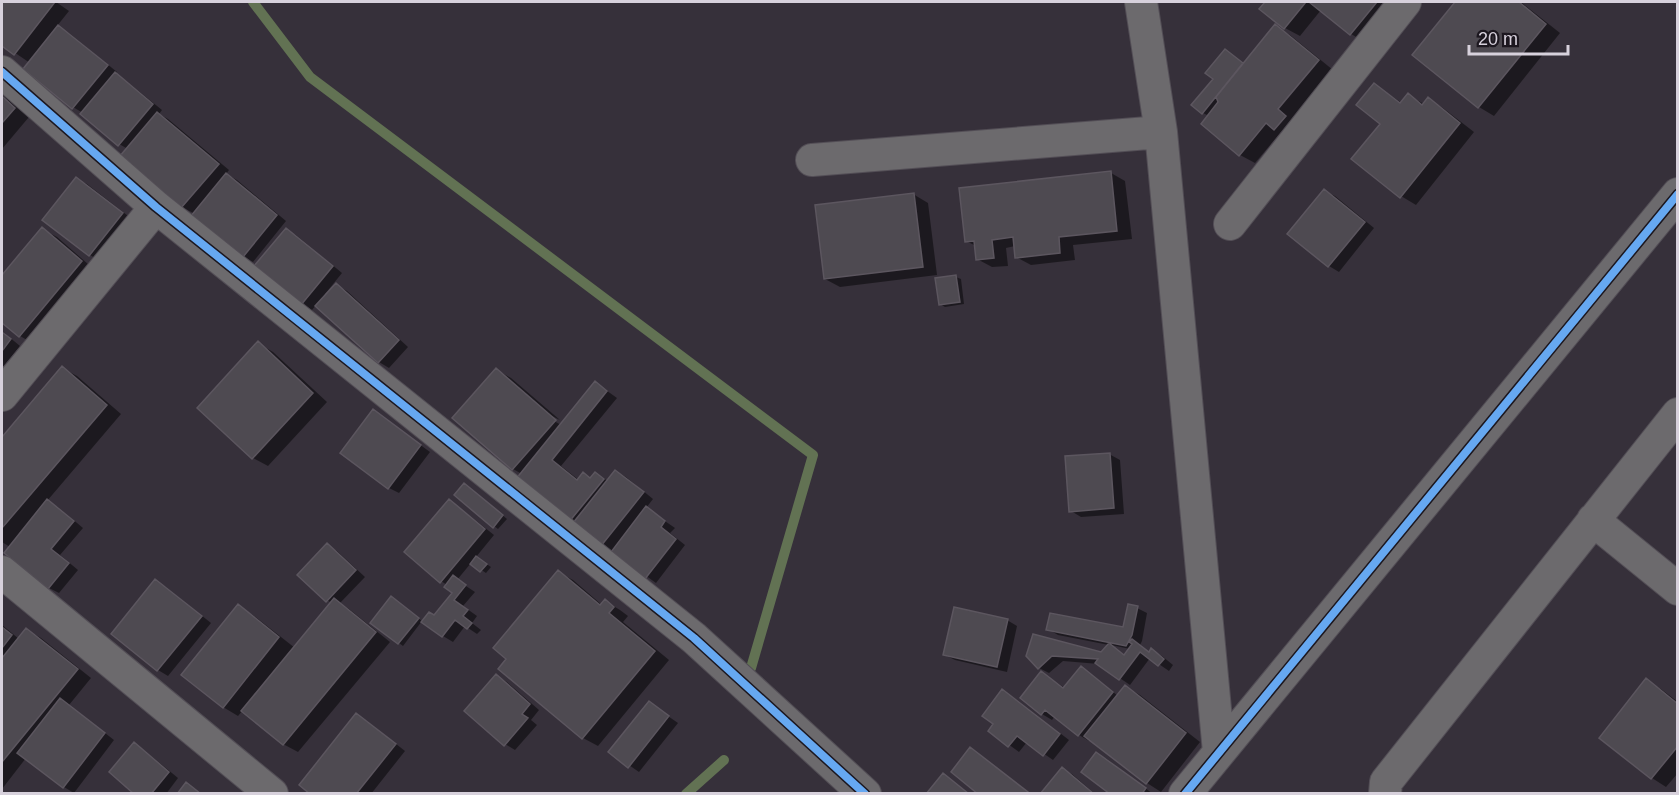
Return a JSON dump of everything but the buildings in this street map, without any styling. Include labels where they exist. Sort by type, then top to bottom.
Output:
[{"type":"street","points":[[1141,2],[1161,132],[1219,753]]},
{"type":"street","points":[[1230,224],[1405,2]]},
{"type":"street","points":[[2,72],[156,207],[694,638],[865,794]]},
{"type":"street","points":[[812,160],[1161,132]]},
{"type":"street","points":[[1185,794],[1677,194]]},
{"type":"street","points":[[2,395],[156,207]]},
{"type":"street","points":[[1384,794],[1386,782],[1677,414]]},
{"type":"street","points":[[1593,520],[1677,589]]},
{"type":"street","points":[[2,572],[272,794]]},
{"type":"waterway","points":[[253,2],[310,77],[813,455],[751,668]]},
{"type":"waterway","points":[[686,794],[724,760]]},
{"type":"cycle path","points":[[2,72],[156,207],[694,638],[865,794]]},
{"type":"cycle path","points":[[1185,794],[1678,194]]}]
